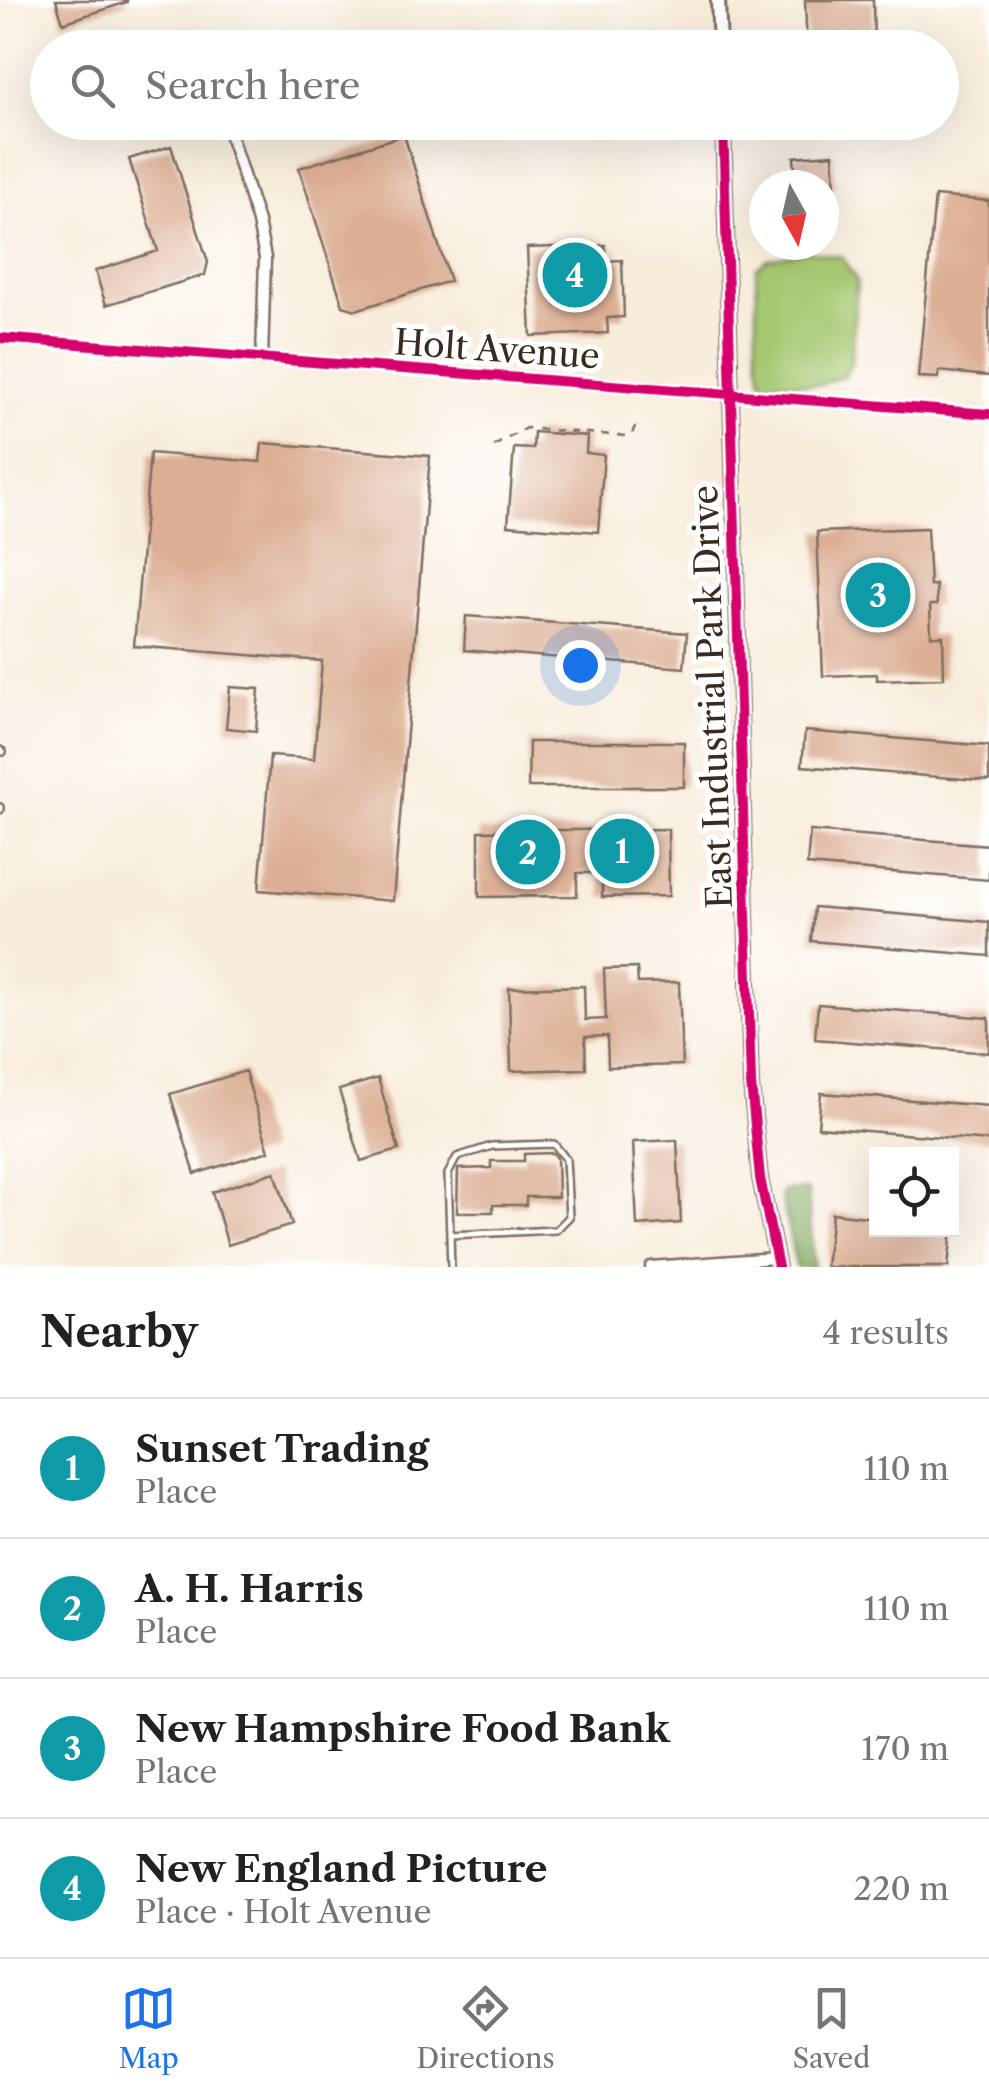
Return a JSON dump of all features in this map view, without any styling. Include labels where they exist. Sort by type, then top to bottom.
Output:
[{"type":"street","points":[[718,0],[719,30]]},
{"type":"street","points":[[232,140],[266,258],[262,359]]},
{"type":"street","name":"East Industrial Park Drive","points":[[723,140],[752,1084],[758,1160],[777,1263]]},
{"type":"street","name":"Holt Avenue","points":[[0,338],[989,414]]},
{"type":"street","points":[[651,1267],[777,1263]]},
{"type":"lane","points":[[450,1235],[556,1230],[569,1217],[566,1158],[554,1144],[492,1146],[457,1157],[448,1174],[451,1267]]},
{"type":"path","points":[[494,446],[526,428],[625,436],[632,434],[636,424]]},
{"type":"green space","points":[[842,257],[857,281],[851,364],[844,376],[819,385],[762,381],[757,351],[756,268],[767,260]]},
{"type":"green space","points":[[808,1190],[814,1267],[796,1267],[781,1196],[783,1191]]},
{"type":"building","points":[[56,0],[127,0],[127,2],[63,23]]},
{"type":"building","points":[[805,0],[873,0],[874,30],[806,30]]},
{"type":"building","points":[[388,140],[406,140],[450,281],[356,310],[343,306],[299,168]]},
{"type":"building","points":[[171,146],[208,262],[205,275],[106,305],[95,271],[158,251],[129,159]]},
{"type":"building","points":[[833,154],[834,170],[795,170],[794,157]]},
{"type":"building","points":[[935,196],[989,201],[989,376],[939,371],[938,378],[918,377]]},
{"type":"building","points":[[605,245],[606,261],[622,260],[624,317],[607,318],[608,333],[531,336],[527,248]]},
{"type":"building","points":[[534,432],[587,436],[586,453],[604,455],[598,532],[508,525],[514,448],[533,449]]},
{"type":"building","points":[[262,443],[430,456],[393,901],[259,890],[270,756],[314,759],[322,661],[134,646],[150,453],[260,462]]},
{"type":"building","points":[[927,528],[930,586],[936,585],[937,605],[930,605],[931,636],[943,636],[944,678],[877,680],[877,674],[823,676],[817,532]]},
{"type":"building","points":[[466,616],[687,633],[684,668],[464,650]]},
{"type":"building","points":[[230,687],[259,689],[256,731],[226,728]]},
{"type":"building","points":[[805,731],[989,746],[989,781],[802,766]]},
{"type":"building","points":[[529,742],[684,742],[684,787],[528,787]]},
{"type":"building","points":[[668,829],[669,896],[602,897],[602,873],[577,873],[577,896],[479,897],[479,831]]},
{"type":"building","points":[[810,831],[989,845],[989,880],[807,865]]},
{"type":"building","points":[[814,907],[989,922],[989,956],[811,941]]},
{"type":"building","points":[[637,968],[638,983],[679,982],[682,1065],[608,1067],[607,1036],[585,1037],[586,1069],[511,1071],[509,988],[584,986],[585,1020],[606,1019],[604,969]]},
{"type":"building","points":[[818,1004],[989,1018],[989,1053],[815,1039]]},
{"type":"building","points":[[245,1071],[269,1151],[195,1174],[170,1094]]},
{"type":"building","points":[[378,1078],[399,1150],[361,1161],[339,1090]]},
{"type":"building","points":[[821,1093],[989,1106],[989,1141],[818,1127]]},
{"type":"building","points":[[677,1140],[681,1223],[637,1226],[633,1142]]},
{"type":"building","points":[[553,1153],[557,1158],[558,1197],[526,1197],[526,1205],[493,1205],[493,1212],[457,1212],[458,1169],[491,1168],[491,1161],[524,1161],[524,1154]]},
{"type":"building","points":[[275,1172],[292,1225],[228,1245],[212,1192]]},
{"type":"building","points":[[832,1213],[869,1217],[869,1237],[951,1237],[948,1267],[826,1267]]},
{"type":"cycle path","points":[[724,140],[751,1084],[760,1178],[778,1267]]},
{"type":"cycle path","points":[[0,338],[989,414]]},
{"type":"place","name":"New England Picture","points":[[575,275]]},
{"type":"place","name":"New Hampshire Food Bank","points":[[878,595]]},
{"type":"place","name":"Sunset Trading","points":[[622,851]]},
{"type":"place","name":"A. H. Harris","points":[[528,852]]}]
